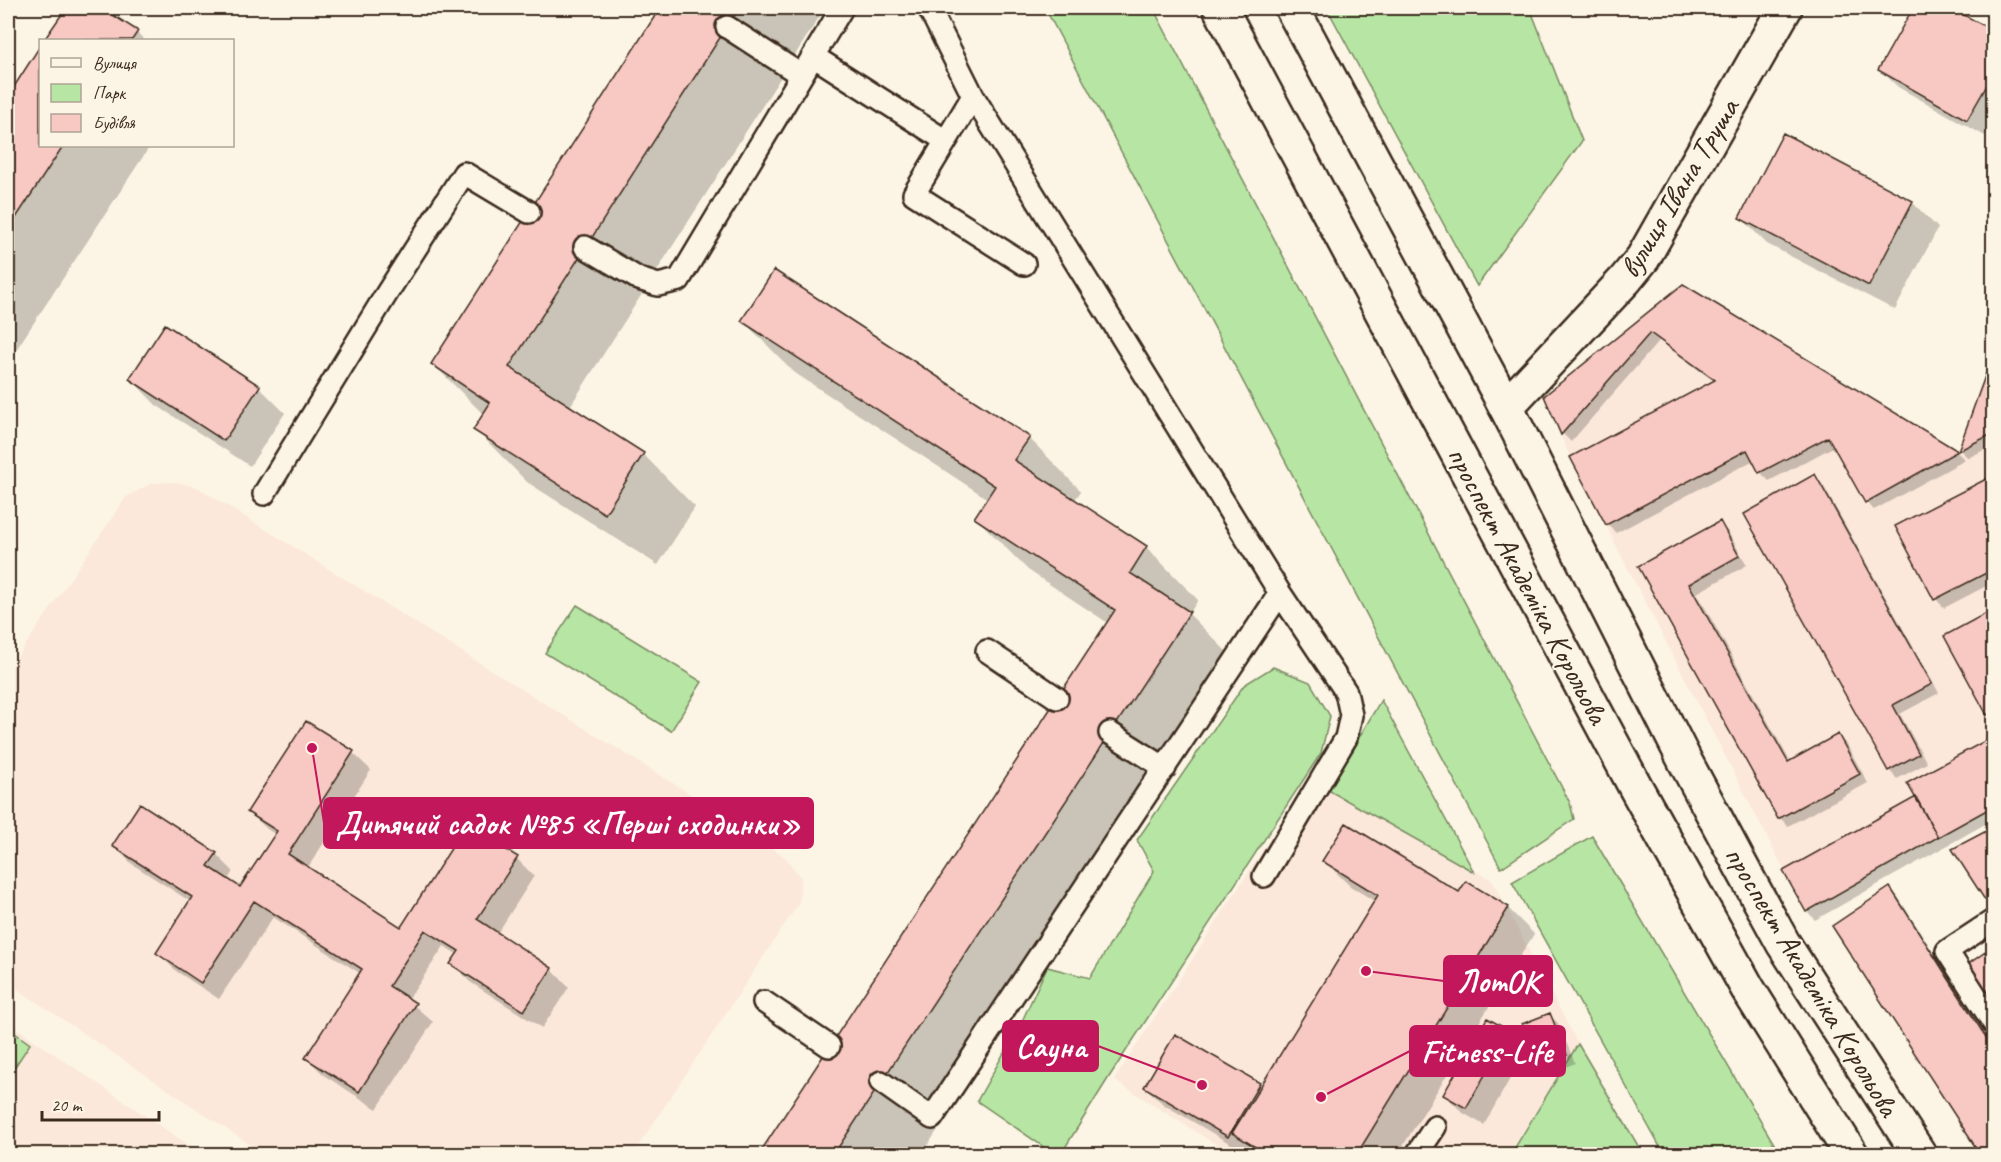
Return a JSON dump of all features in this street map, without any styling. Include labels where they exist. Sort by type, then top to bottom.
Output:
[{"type":"main road","name":"проспект Академіка Корольова","points":[[1220,8],[1636,789],[1748,989],[1851,1155]]},
{"type":"main road","name":"проспект Академіка Корольова","points":[[1292,8],[1506,407],[1742,868],[1783,943],[1919,1155]]},
{"type":"main road","name":"вулиця Івана Труша","points":[[1506,407],[1643,258],[1785,8]]},
{"type":"lane","points":[[585,247],[639,279],[658,285],[679,280],[842,8]]},
{"type":"lane","points":[[930,8],[973,96],[1281,593],[1346,692],[1351,715],[1346,738],[1264,876]]},
{"type":"lane","points":[[727,27],[801,75]]},
{"type":"lane","points":[[813,56],[946,141]]},
{"type":"lane","points":[[973,96],[914,194],[1024,264]]},
{"type":"lane","points":[[264,494],[464,172],[529,212]]},
{"type":"lane","points":[[881,1082],[932,1118],[1281,593]]},
{"type":"lane","points":[[987,651],[1057,698]]},
{"type":"lane","points":[[1110,733],[1165,768]]},
{"type":"lane","points":[[1994,920],[1947,951],[1994,1024]]},
{"type":"lane","points":[[764,1002],[829,1046]]},
{"type":"lane","points":[[1417,1155],[1435,1127]]},
{"type":"shaded area","points":[[1683,284],[1958,451],[1993,351],[1993,806],[1806,912],[1570,457],[1544,396]]},
{"type":"shaded area","points":[[176,482],[197,487],[740,825],[786,858],[801,878],[799,903],[633,1154],[264,1154],[8,983],[8,671],[126,497],[152,483]]},
{"type":"shaded area","points":[[1309,779],[1492,880],[1578,1044],[1509,1154],[1231,1154],[1114,1080]]},
{"type":"shaded area","points":[[8,1022],[41,1045],[202,1154],[8,1154]]},
{"type":"green space","points":[[1045,8],[1153,8],[1570,803],[1574,819],[1501,868]]},
{"type":"green space","points":[[1327,8],[1530,8],[1582,141],[1477,286]]},
{"type":"green space","points":[[577,605],[702,682],[671,731],[545,653]]},
{"type":"green space","points":[[1273,667],[1310,682],[1330,716],[1321,753],[1061,1154],[1054,1154],[977,1101],[1023,1019],[1047,967],[1090,978],[1154,871],[1137,840],[1244,685]]},
{"type":"green space","points":[[1381,700],[1474,872],[1328,790]]},
{"type":"green space","points":[[1592,836],[1780,1154],[1664,1154],[1512,882]]},
{"type":"green space","points":[[8,1028],[30,1044],[8,1077]]},
{"type":"green space","points":[[1578,1044],[1643,1154],[1511,1154]]},
{"type":"building","points":[[66,8],[102,8],[138,31],[133,39],[45,39]]},
{"type":"building","points":[[660,8],[739,8],[509,367],[644,453],[605,514],[473,430],[490,403],[431,364]]},
{"type":"building","points":[[1913,8],[1951,8],[1994,31],[1994,73],[1967,120],[1878,70]]},
{"type":"building","points":[[39,48],[39,147],[62,147],[8,230],[8,96]]},
{"type":"building","points":[[1783,133],[1913,201],[1869,286],[1739,218]]},
{"type":"building","points":[[774,270],[1030,437],[1014,460],[1147,546],[1130,573],[1190,612],[834,1154],[759,1154],[1115,610],[974,518],[995,486],[741,321]]},
{"type":"building","points":[[1683,284],[1958,451],[1865,503],[1828,437],[1759,473],[1747,450],[1606,525],[1570,457],[1715,380],[1650,333],[1561,435],[1544,396]]},
{"type":"building","points":[[165,324],[260,386],[224,441],[129,379]]},
{"type":"building","points":[[1994,351],[1994,433],[1958,451]]},
{"type":"building","points":[[1815,474],[1932,684],[1893,705],[1919,754],[1888,771],[1744,514]]},
{"type":"building","points":[[1994,475],[1994,569],[1934,600],[1895,526]]},
{"type":"building","points":[[1720,521],[1739,556],[1689,584],[1788,762],[1838,734],[1860,774],[1778,819],[1638,566]]},
{"type":"building","points":[[1994,609],[1994,711],[1987,715],[1944,636]]},
{"type":"building","points":[[306,721],[354,751],[288,854],[401,927],[466,825],[518,857],[477,919],[552,968],[524,1011],[450,964],[459,951],[425,930],[389,986],[416,1003],[359,1092],[305,1058],[362,969],[254,901],[201,983],[156,953],[192,897],[112,846],[140,803],[217,853],[208,866],[240,887],[277,831],[247,812]]},
{"type":"building","points":[[1994,736],[1994,806],[1938,837],[1907,783]]},
{"type":"building","points":[[1916,797],[1938,837],[1806,912],[1783,871]]},
{"type":"building","points":[[1346,823],[1459,892],[1466,881],[1509,907],[1357,1154],[1267,1154],[1232,1133],[1378,895],[1322,861]]},
{"type":"building","points":[[1994,827],[1994,894],[1985,900],[1952,849]]},
{"type":"building","points":[[1890,887],[1994,1050],[1994,1154],[1980,1154],[1832,926]]},
{"type":"building","points":[[1994,946],[1994,1012],[1964,967]]},
{"type":"building","points":[[1550,1013],[1567,1055],[1540,1066],[1522,1024]]},
{"type":"building","points":[[1487,1018],[1510,1031],[1466,1108],[1443,1095]]},
{"type":"building","points":[[1175,1034],[1260,1083],[1228,1137],[1144,1087]]},
{"type":"place","name":"Дитячий садок №85 «Перші сходинки»","points":[[312,748]]},
{"type":"place","name":"ЛотОК","points":[[1366,971]]},
{"type":"place","name":"Сауна","points":[[1202,1085]]},
{"type":"place","name":"Fitness-Life","points":[[1321,1097]]}]
